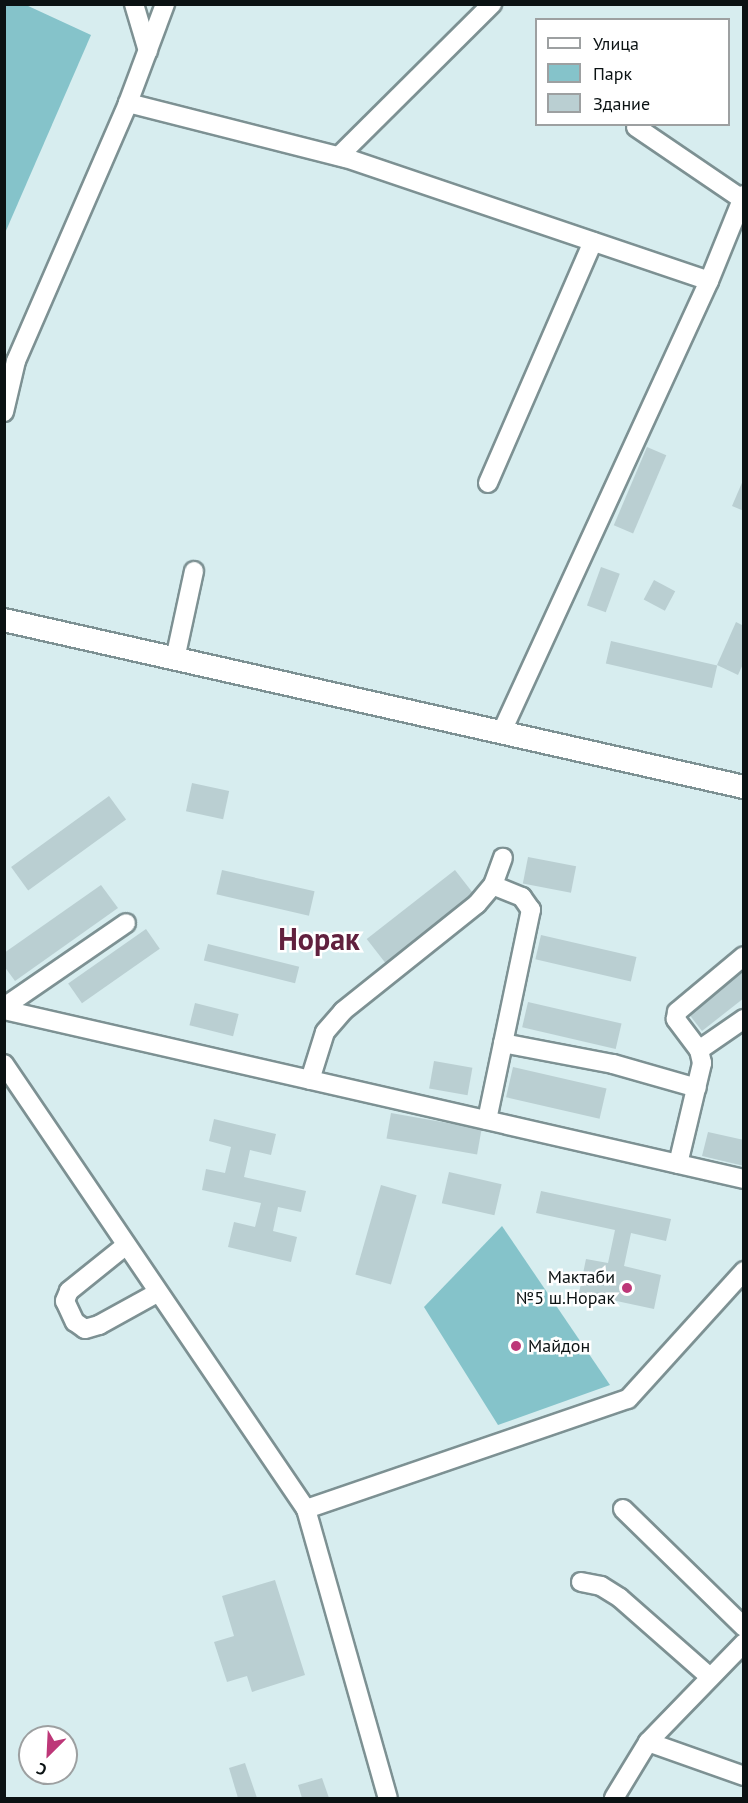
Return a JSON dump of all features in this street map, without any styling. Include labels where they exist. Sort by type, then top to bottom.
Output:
[{"type":"main road","points":[[4,620],[744,787]]},
{"type":"street","points":[[134,4],[148,51]]},
{"type":"street","points":[[4,412],[16,361],[128,103],[165,4]]},
{"type":"street","points":[[339,156],[492,4]]},
{"type":"street","points":[[128,103],[339,156],[709,281]]},
{"type":"street","points":[[501,733],[709,281],[743,197],[636,127]]},
{"type":"street","points":[[488,483],[593,242]]},
{"type":"street","points":[[175,659],[194,571]]},
{"type":"street","points":[[310,1080],[325,1032],[343,1011],[477,904],[493,885],[503,858]]},
{"type":"street","points":[[487,1120],[531,910],[522,897],[493,885]]},
{"type":"street","points":[[4,1009],[126,923]]},
{"type":"street","points":[[678,1164],[702,1063],[699,1050],[676,1019],[677,1012],[744,956]]},
{"type":"street","points":[[4,1009],[744,1179]]},
{"type":"street","points":[[699,1050],[744,1019]]},
{"type":"street","points":[[503,1043],[613,1064],[697,1088]]},
{"type":"street","points":[[4,1064],[157,1293],[306,1509],[388,1798]]},
{"type":"street","points":[[126,1246],[69,1291],[65,1301],[75,1322],[85,1329],[99,1325],[157,1293]]},
{"type":"street","points":[[306,1509],[628,1400],[744,1271]]},
{"type":"street","points":[[622,1509],[744,1627]]},
{"type":"street","points":[[581,1582],[601,1586],[620,1598],[710,1677]]},
{"type":"street","points":[[614,1798],[648,1742],[744,1643]]},
{"type":"street","points":[[648,1742],[744,1776]]},
{"type":"green space","points":[[5,4],[26,5],[91,35],[5,233]]},
{"type":"green space","name":"Майдон","points":[[502,1226],[610,1385],[498,1425],[424,1307]]},
{"type":"building","points":[[647,447],[666,455],[633,533],[614,525]]},
{"type":"building","points":[[744,478],[744,511],[732,506]]},
{"type":"building","points":[[601,567],[620,574],[606,612],[587,606]]},
{"type":"building","points":[[654,580],[675,591],[665,611],[644,599]]},
{"type":"building","points":[[736,622],[744,626],[744,662],[738,675],[717,665]]},
{"type":"building","points":[[611,641],[717,666],[712,688],[606,663]]},
{"type":"building","points":[[192,783],[229,791],[223,819],[186,811]]},
{"type":"building","points":[[109,796],[126,819],[28,891],[11,867]]},
{"type":"building","points":[[528,857],[576,866],[571,893],[523,884]]},
{"type":"building","points":[[222,870],[315,891],[309,916],[216,894]]},
{"type":"building","points":[[455,870],[474,894],[386,963],[367,939]]},
{"type":"building","points":[[101,885],[118,908],[15,981],[4,966],[4,953]]},
{"type":"building","points":[[146,929],[160,949],[82,1003],[68,983]]},
{"type":"building","points":[[541,935],[636,957],[631,981],[535,959]]},
{"type":"building","points":[[208,944],[299,967],[295,983],[204,960]]},
{"type":"building","points":[[744,963],[744,998],[702,1031],[685,1009]]},
{"type":"building","points":[[528,1002],[622,1024],[616,1049],[522,1027]]},
{"type":"building","points":[[195,1003],[239,1014],[233,1036],[189,1025]]},
{"type":"building","points":[[434,1061],[472,1068],[468,1095],[429,1089]]},
{"type":"building","points":[[513,1067],[607,1089],[600,1119],[506,1097]]},
{"type":"building","points":[[391,1113],[482,1129],[477,1155],[386,1139]]},
{"type":"building","points":[[214,1119],[276,1134],[271,1155],[250,1150],[244,1177],[306,1191],[301,1212],[278,1207],[273,1231],[297,1237],[291,1262],[228,1247],[234,1222],[255,1227],[261,1203],[202,1190],[206,1169],[225,1173],[231,1147],[209,1141]]},
{"type":"building","points":[[708,1132],[744,1140],[744,1166],[702,1156]]},
{"type":"building","points":[[449,1172],[502,1184],[494,1215],[442,1203]]},
{"type":"building","points":[[381,1185],[417,1195],[391,1285],[355,1274]]},
{"type":"building","points":[[541,1191],[671,1219],[666,1241],[631,1233],[624,1266],[661,1275],[654,1309],[579,1293],[586,1259],[608,1263],[615,1230],[536,1213]]},
{"type":"building","points":[[275,1580],[305,1675],[252,1692],[247,1676],[227,1682],[214,1642],[234,1636],[222,1596]]},
{"type":"building","points":[[245,1763],[257,1798],[238,1798],[229,1768]]},
{"type":"building","points":[[322,1778],[329,1798],[302,1798],[298,1785]]},
{"type":"place","name":"Мактаби №5 ш.Норак","points":[[627,1288]]},
{"type":"place","name":"Майдон","points":[[516,1346]]},
{"type":"district","name":"Норак","points":[[319,939]]}]
